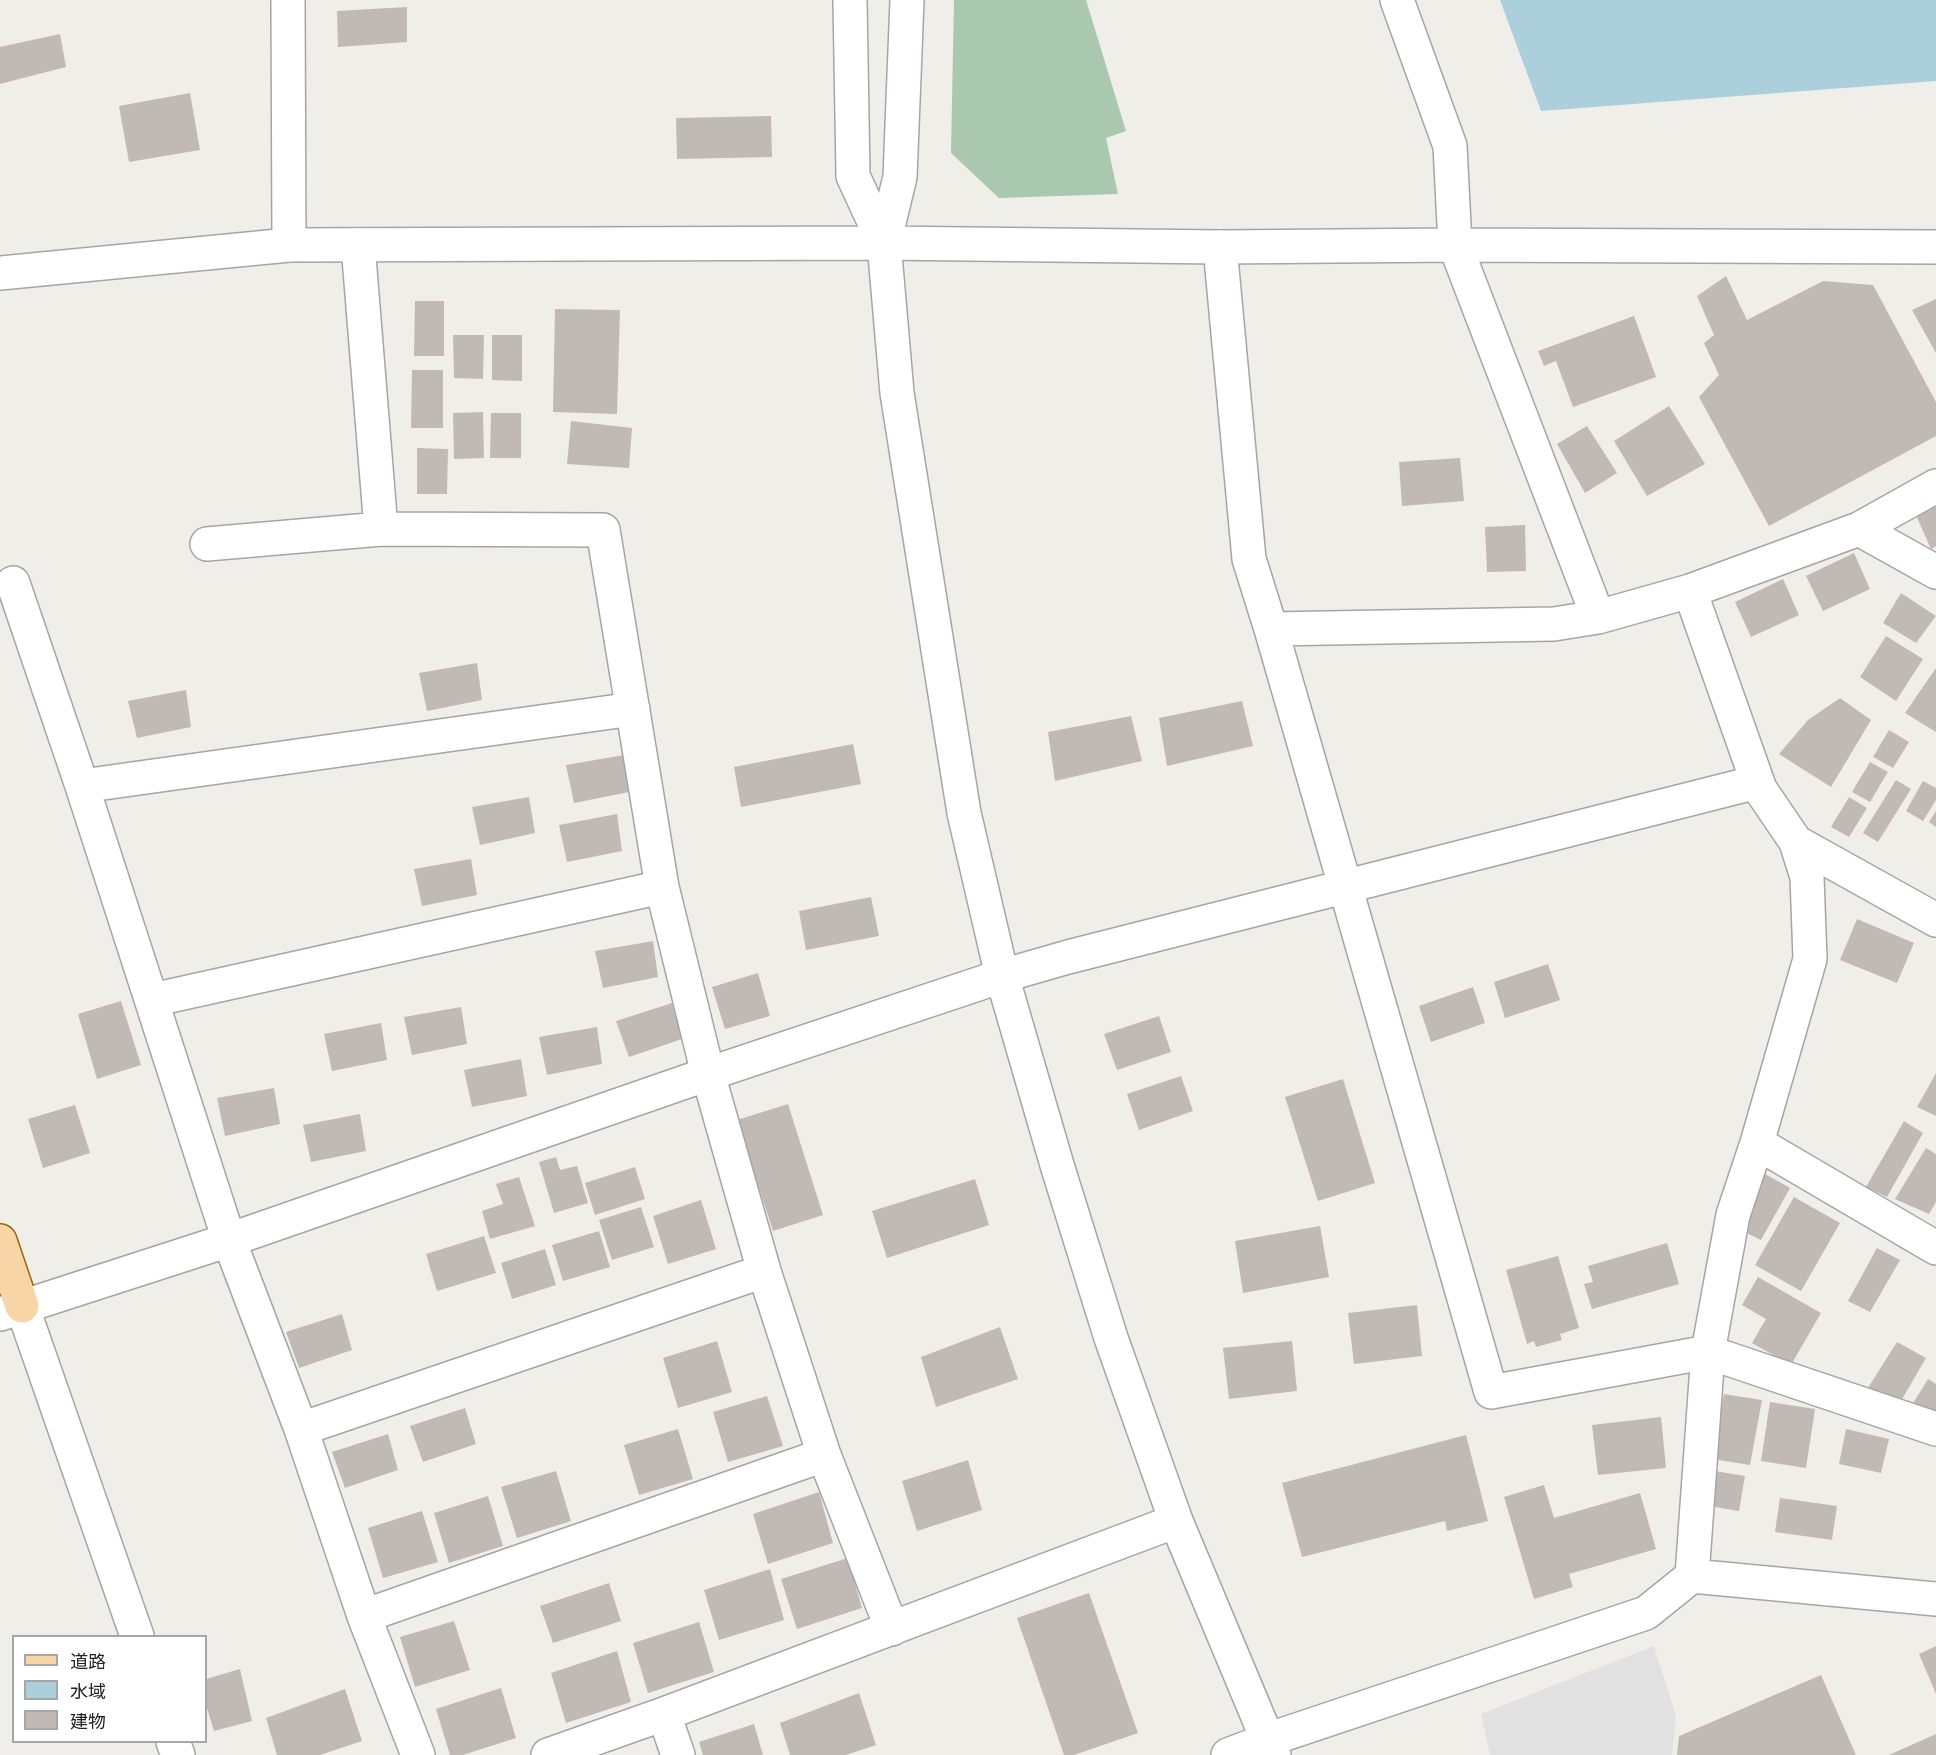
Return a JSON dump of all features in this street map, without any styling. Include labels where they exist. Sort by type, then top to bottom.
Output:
[{"type":"main road","points":[[0,1241],[11,1310]]},
{"type":"street","points":[[288,0],[289,245]]},
{"type":"street","points":[[850,0],[853,176],[884,243]]},
{"type":"street","points":[[907,0],[900,177],[884,243],[897,393],[964,813],[1002,976],[1111,1338],[1176,1521],[1271,1748]]},
{"type":"street","points":[[1397,0],[1450,146],[1455,245],[1598,616]]},
{"type":"street","points":[[0,273],[289,245],[884,243],[1220,247],[1455,245],[1936,247]]},
{"type":"street","points":[[358,245],[381,530]]},
{"type":"street","points":[[1220,247],[1249,559],[1491,1392],[1708,1352],[1936,1429]]},
{"type":"street","points":[[1271,629],[1554,624],[1598,616],[1690,591],[1859,529],[1936,486]]},
{"type":"street","points":[[1859,529],[1936,572]]},
{"type":"street","points":[[207,544],[381,530],[603,530],[662,887],[708,1074],[764,1271],[824,1455],[892,1629]]},
{"type":"street","points":[[13,583],[82,786],[229,1240],[301,1429],[364,1616],[418,1755]]},
{"type":"street","points":[[1690,591],[1757,782],[1796,842],[1807,877],[1810,959],[1757,1143],[1733,1215],[1708,1352],[1692,1576]]},
{"type":"street","points":[[82,786],[633,709]]},
{"type":"street","points":[[137,1635],[11,1310],[229,1240],[708,1074],[1002,976],[1344,886],[1757,782]]},
{"type":"street","points":[[1796,842],[1936,920]]},
{"type":"street","points":[[152,1000],[662,887]]},
{"type":"street","points":[[1757,1143],[1936,1248]]},
{"type":"street","points":[[301,1429],[764,1271]]},
{"type":"street","points":[[364,1616],[824,1455]]},
{"type":"street","points":[[548,1755],[664,1714],[1176,1521]]},
{"type":"street","points":[[1228,1755],[1271,1748],[1646,1613],[1692,1576],[1936,1599]]},
{"type":"street","points":[[664,1714],[678,1755]]},
{"type":"green space","points":[[954,0],[1086,0],[1126,131],[1106,138],[1118,194],[999,198],[951,153]]},
{"type":"shaded area","points":[[1654,1646],[1676,1716],[1672,1755],[1490,1755],[1481,1714]]},
{"type":"water","points":[[1500,0],[1936,0],[1936,81],[1541,111]]},
{"type":"building","points":[[407,7],[407,42],[338,47],[337,11]]},
{"type":"building","points":[[60,34],[66,67],[0,84],[0,47]]},
{"type":"building","points":[[190,93],[200,150],[129,162],[119,106]]},
{"type":"building","points":[[771,116],[772,157],[677,159],[676,118]]},
{"type":"building","points":[[1726,276],[1747,320],[1823,281],[1873,285],[1936,402],[1936,436],[1769,526],[1699,397],[1719,375],[1704,343],[1714,335],[1697,296]]},
{"type":"building","points":[[1936,299],[1936,353],[1912,310]]},
{"type":"building","points":[[415,301],[444,301],[444,356],[414,356]]},
{"type":"building","points":[[555,309],[620,310],[617,414],[553,412]]},
{"type":"building","points":[[1634,316],[1656,377],[1573,407],[1556,361],[1544,366],[1538,351]]},
{"type":"building","points":[[453,335],[484,335],[483,379],[454,378]]},
{"type":"building","points":[[492,335],[522,335],[522,381],[492,380]]},
{"type":"building","points":[[412,370],[443,370],[443,428],[411,428]]},
{"type":"building","points":[[1669,406],[1705,464],[1647,496],[1614,441]]},
{"type":"building","points":[[483,412],[484,458],[454,459],[453,413]]},
{"type":"building","points":[[491,413],[521,413],[521,458],[490,458]]},
{"type":"building","points":[[571,421],[632,428],[629,468],[567,464]]},
{"type":"building","points":[[1587,426],[1617,473],[1585,493],[1557,444]]},
{"type":"building","points":[[417,448],[448,449],[447,494],[417,494]]},
{"type":"building","points":[[1460,458],[1464,501],[1402,506],[1399,462]]},
{"type":"building","points":[[1936,504],[1936,546],[1931,549],[1915,513]]},
{"type":"building","points":[[1525,525],[1526,571],[1487,572],[1485,527]]},
{"type":"building","points":[[1854,553],[1870,589],[1823,611],[1806,576]]},
{"type":"building","points":[[1783,579],[1799,615],[1751,637],[1735,602]]},
{"type":"building","points":[[1901,593],[1936,616],[1916,643],[1883,623]]},
{"type":"building","points":[[1886,636],[1923,659],[1896,701],[1860,677]]},
{"type":"building","points":[[477,663],[482,700],[427,711],[419,673]]},
{"type":"building","points":[[1936,668],[1936,732],[1905,713]]},
{"type":"building","points":[[186,690],[191,727],[137,738],[128,701]]},
{"type":"building","points":[[1840,698],[1871,720],[1831,787],[1779,754],[1808,720]]},
{"type":"building","points":[[1242,701],[1253,746],[1167,766],[1159,718]]},
{"type":"building","points":[[1131,716],[1142,761],[1055,781],[1048,732]]},
{"type":"building","points":[[1889,730],[1909,742],[1893,768],[1873,757]]},
{"type":"building","points":[[853,744],[861,784],[741,807],[734,767]]},
{"type":"building","points":[[624,755],[629,792],[574,803],[566,765]]},
{"type":"building","points":[[1870,762],[1888,772],[1870,802],[1852,792]]},
{"type":"building","points":[[1896,780],[1911,789],[1878,842],[1863,833]]},
{"type":"building","points":[[1923,781],[1936,788],[1936,800],[1923,821],[1906,811]]},
{"type":"building","points":[[529,797],[535,833],[480,845],[472,807]]},
{"type":"building","points":[[1849,797],[1867,808],[1849,837],[1831,827]]},
{"type":"building","points":[[1936,811],[1936,827],[1929,822]]},
{"type":"building","points":[[617,814],[622,851],[567,862],[559,825]]},
{"type":"building","points":[[471,859],[477,895],[422,906],[414,869]]},
{"type":"building","points":[[871,897],[879,936],[806,950],[799,911]]},
{"type":"building","points":[[1857,919],[1914,943],[1897,983],[1840,960]]},
{"type":"building","points":[[653,941],[658,977],[603,988],[595,951]]},
{"type":"building","points":[[1548,964],[1560,1000],[1505,1018],[1494,982]]},
{"type":"building","points":[[758,973],[770,1016],[725,1029],[712,987]]},
{"type":"building","points":[[1473,987],[1485,1023],[1431,1042],[1419,1006]]},
{"type":"building","points":[[121,1001],[141,1065],[97,1079],[78,1014]]},
{"type":"building","points":[[672,1003],[682,1039],[629,1057],[616,1021]]},
{"type":"building","points":[[461,1007],[467,1044],[412,1055],[404,1017]]},
{"type":"building","points":[[1159,1016],[1171,1052],[1117,1070],[1104,1034]]},
{"type":"building","points":[[381,1023],[387,1060],[332,1071],[324,1034]]},
{"type":"building","points":[[597,1027],[602,1064],[547,1075],[539,1037]]},
{"type":"building","points":[[521,1059],[527,1096],[472,1107],[464,1070]]},
{"type":"building","points":[[1936,1073],[1936,1116],[1917,1107]]},
{"type":"building","points":[[1181,1076],[1193,1111],[1139,1130],[1127,1094]]},
{"type":"building","points":[[1343,1079],[1375,1183],[1318,1201],[1285,1097]]},
{"type":"building","points":[[274,1088],[280,1124],[225,1136],[217,1098]]},
{"type":"building","points":[[788,1104],[823,1215],[773,1231],[737,1120]]},
{"type":"building","points":[[75,1105],[90,1153],[43,1168],[28,1119]]},
{"type":"building","points":[[360,1114],[366,1151],[311,1162],[303,1125]]},
{"type":"building","points":[[1904,1121],[1923,1133],[1887,1197],[1866,1187]]},
{"type":"building","points":[[1926,1148],[1936,1154],[1936,1202],[1929,1214],[1895,1199]]},
{"type":"building","points":[[556,1157],[560,1170],[577,1166],[588,1203],[554,1213],[539,1162]]},
{"type":"building","points":[[635,1167],[645,1199],[595,1215],[585,1183]]},
{"type":"building","points":[[1758,1170],[1790,1188],[1761,1240],[1738,1229]]},
{"type":"building","points":[[519,1177],[535,1226],[490,1239],[482,1211],[503,1204],[496,1184]]},
{"type":"building","points":[[975,1179],[989,1225],[887,1258],[872,1211]]},
{"type":"building","points":[[1794,1197],[1840,1223],[1801,1291],[1755,1265]]},
{"type":"building","points":[[701,1200],[716,1249],[668,1264],[653,1216]]},
{"type":"building","points":[[641,1207],[654,1247],[612,1260],[599,1220]]},
{"type":"building","points":[[1320,1226],[1329,1277],[1243,1293],[1235,1241]]},
{"type":"building","points":[[599,1231],[610,1267],[563,1281],[552,1245]]},
{"type":"building","points":[[484,1236],[496,1273],[437,1291],[426,1254]]},
{"type":"building","points":[[1667,1243],[1679,1284],[1592,1309],[1584,1284],[1593,1282],[1588,1266]]},
{"type":"building","points":[[1877,1248],[1900,1260],[1870,1312],[1848,1301]]},
{"type":"building","points":[[545,1249],[556,1285],[512,1299],[501,1263]]},
{"type":"building","points":[[1558,1256],[1579,1328],[1560,1334],[1562,1340],[1536,1347],[1534,1341],[1527,1344],[1506,1270]]},
{"type":"building","points":[[1758,1277],[1821,1313],[1791,1365],[1752,1343],[1766,1319],[1742,1305]]},
{"type":"building","points":[[1417,1305],[1422,1356],[1354,1364],[1348,1313]]},
{"type":"building","points":[[342,1314],[352,1350],[299,1368],[286,1332]]},
{"type":"building","points":[[1000,1327],[1018,1379],[936,1407],[921,1357]]},
{"type":"building","points":[[717,1341],[732,1392],[678,1408],[663,1358]]},
{"type":"building","points":[[1292,1341],[1297,1391],[1229,1399],[1223,1348]]},
{"type":"building","points":[[1897,1342],[1926,1358],[1898,1406],[1866,1391]]},
{"type":"building","points":[[1928,1379],[1936,1384],[1936,1417],[1912,1405]]},
{"type":"building","points":[[1724,1394],[1762,1400],[1750,1465],[1712,1459]]},
{"type":"building","points":[[767,1396],[783,1446],[728,1462],[713,1412]]},
{"type":"building","points":[[1770,1402],[1815,1409],[1806,1468],[1761,1461]]},
{"type":"building","points":[[465,1408],[476,1444],[423,1462],[410,1426]]},
{"type":"building","points":[[1661,1417],[1666,1468],[1598,1475],[1592,1425]]},
{"type":"building","points":[[678,1429],[693,1479],[639,1495],[624,1445]]},
{"type":"building","points":[[1846,1429],[1889,1439],[1881,1473],[1839,1464]]},
{"type":"building","points":[[388,1434],[398,1470],[345,1488],[332,1452]]},
{"type":"building","points":[[1466,1435],[1488,1521],[1447,1531],[1445,1521],[1302,1557],[1282,1483]]},
{"type":"building","points":[[968,1460],[982,1510],[917,1531],[902,1481]]},
{"type":"building","points":[[556,1471],[571,1521],[517,1538],[501,1487]]},
{"type":"building","points":[[1715,1471],[1745,1476],[1739,1511],[1709,1506]]},
{"type":"building","points":[[1544,1485],[1554,1518],[1640,1493],[1656,1549],[1569,1574],[1573,1587],[1534,1599],[1504,1497]]},
{"type":"building","points":[[819,1492],[833,1543],[768,1564],[753,1514]]},
{"type":"building","points":[[488,1496],[503,1546],[449,1563],[434,1513]]},
{"type":"building","points":[[1780,1498],[1837,1506],[1832,1540],[1775,1532]]},
{"type":"building","points":[[422,1511],[438,1562],[383,1578],[368,1528]]},
{"type":"building","points":[[848,1558],[862,1608],[797,1629],[781,1579]]},
{"type":"building","points":[[770,1569],[784,1620],[719,1640],[704,1590]]},
{"type":"building","points":[[609,1583],[621,1621],[553,1643],[540,1606]]},
{"type":"building","points":[[1089,1593],[1138,1733],[1074,1755],[1064,1755],[1017,1618]]},
{"type":"building","points":[[454,1621],[470,1670],[415,1687],[400,1637]]},
{"type":"building","points":[[699,1622],[714,1672],[648,1693],[633,1643]]},
{"type":"building","points":[[1936,1646],[1936,1694],[1919,1654]]},
{"type":"building","points":[[617,1651],[631,1702],[566,1723],[551,1673]]},
{"type":"building","points":[[240,1669],[252,1721],[214,1731],[207,1708],[207,1679]]},
{"type":"building","points":[[1821,1675],[1856,1755],[1677,1755],[1679,1736]]},
{"type":"building","points":[[501,1688],[516,1738],[463,1755],[450,1755],[436,1709]]},
{"type":"building","points":[[345,1689],[362,1741],[320,1755],[277,1755],[266,1718]]},
{"type":"building","points":[[859,1693],[876,1745],[846,1755],[790,1755],[780,1723]]},
{"type":"building","points":[[754,1724],[763,1755],[703,1755],[699,1742]]},
{"type":"building","points":[[1936,1734],[1936,1755],[1889,1755]]}]
